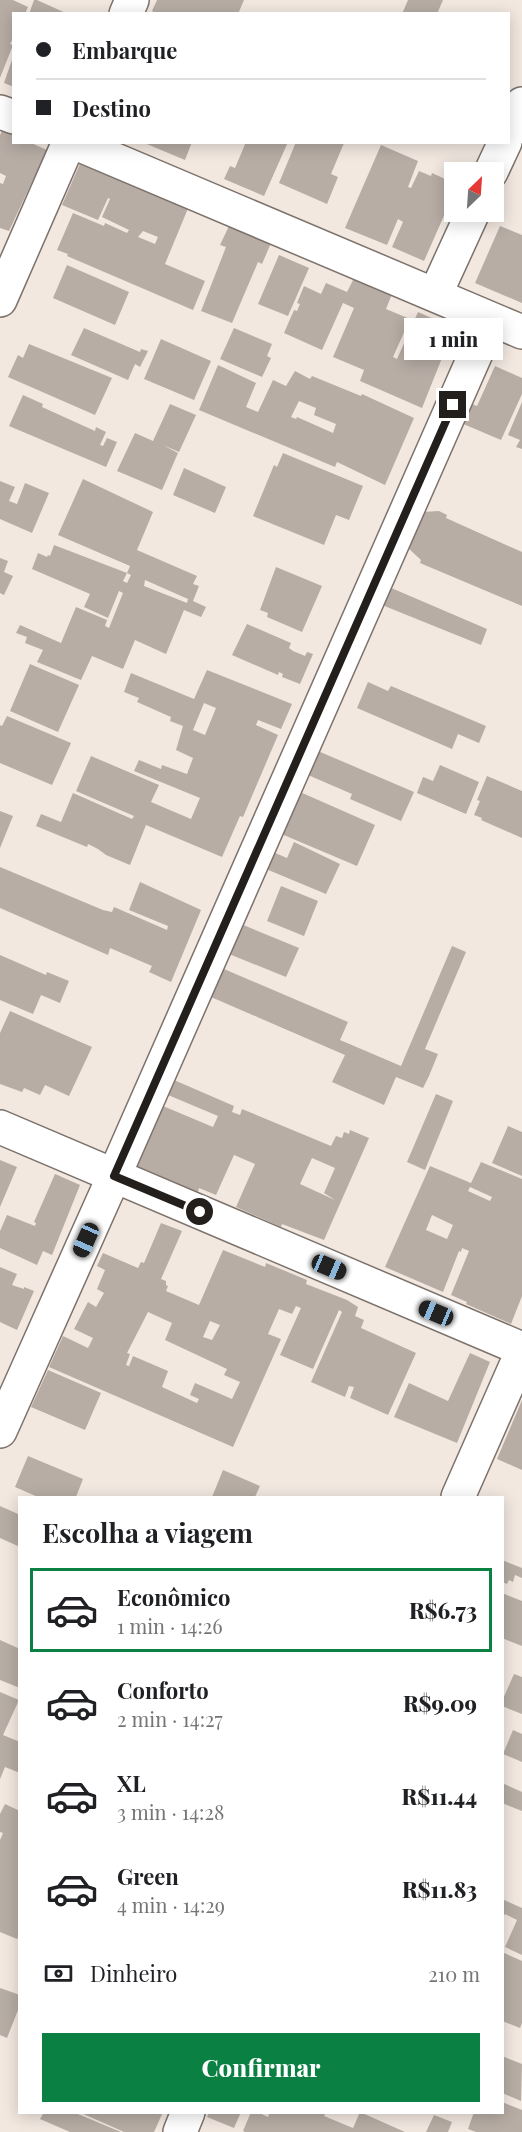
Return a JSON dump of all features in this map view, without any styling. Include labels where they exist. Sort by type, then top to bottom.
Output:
[{"type":"street","points":[[510,130],[522,104]]},
{"type":"street","points":[[0,300],[70,144]]},
{"type":"street","points":[[76,144],[522,332]]},
{"type":"street","points":[[496,162],[504,144]]},
{"type":"street","points":[[435,295],[468,222]]},
{"type":"street","points":[[0,1431],[491,319]]},
{"type":"street","points":[[0,1127],[522,1351],[458,1496]]},
{"type":"street","points":[[180,2132],[187,2114]]},
{"type":"building","points":[[0,0],[13,0],[28,7],[26,12],[12,12],[10,44],[12,48],[0,78]]},
{"type":"building","points":[[34,0],[37,0],[64,12],[30,12]]},
{"type":"building","points":[[157,0],[244,0],[239,12],[152,11]]},
{"type":"building","points":[[408,0],[443,0],[438,12],[403,12]]},
{"type":"building","points":[[12,60],[12,86],[4,83]]},
{"type":"building","points":[[4,126],[12,129],[12,144],[34,144],[47,150],[9,231],[0,228],[0,183],[3,184],[6,176],[0,173],[0,135]]},
{"type":"building","points":[[147,144],[191,144],[185,160]]},
{"type":"building","points":[[245,144],[287,144],[264,196],[224,179],[230,166],[235,168]]},
{"type":"building","points":[[295,144],[344,144],[331,174],[338,177],[327,204],[279,183]]},
{"type":"building","points":[[381,145],[418,161],[408,187],[411,188],[419,171],[444,178],[444,216],[424,261],[392,247],[403,222],[398,219],[387,245],[345,228]]},
{"type":"building","points":[[82,159],[189,206],[165,264],[205,281],[193,310],[57,250],[73,213],[127,233],[129,230],[102,217],[110,199],[108,198],[98,220],[62,205]],"holes":[[[143,231],[158,237],[155,244],[138,237]]]},
{"type":"building","points":[[229,226],[271,243],[262,264],[258,262],[232,323],[201,311],[226,247],[220,245]]},
{"type":"building","points":[[500,226],[522,235],[522,303],[475,283]]},
{"type":"building","points":[[279,255],[309,268],[288,316],[258,304]]},
{"type":"building","points":[[67,265],[129,292],[115,325],[53,298]]},
{"type":"building","points":[[354,278],[392,294],[386,309],[410,319],[393,357],[397,359],[418,312],[454,328],[422,408],[360,381],[364,370],[333,357],[354,308],[343,303],[322,350],[284,333],[294,310],[297,311],[300,304],[297,303],[304,286],[321,294],[326,283],[347,292]]},
{"type":"building","points":[[84,328],[140,352],[141,349],[148,351],[140,367],[135,364],[128,380],[71,355]]},
{"type":"building","points":[[234,328],[272,344],[267,356],[271,358],[262,377],[220,359]]},
{"type":"building","points":[[161,339],[211,361],[194,400],[144,379]]},
{"type":"building","points":[[29,344],[112,378],[95,415],[8,377],[18,355],[23,358]]},
{"type":"building","points":[[218,365],[256,383],[246,407],[258,412],[273,380],[286,386],[295,371],[310,379],[312,376],[361,396],[362,394],[414,418],[385,485],[337,462],[335,467],[199,410]],"holes":[[[299,401],[316,408],[314,415],[336,424],[333,433],[297,417],[296,419],[291,417]]]},
{"type":"building","points":[[495,366],[522,378],[522,394],[501,440],[461,423],[470,403],[477,406]]},
{"type":"building","points":[[23,395],[43,404],[42,407],[95,431],[96,427],[106,432],[100,445],[103,446],[107,438],[117,442],[106,467],[9,426]]},
{"type":"building","points":[[522,402],[522,449],[516,447],[520,440],[508,435]]},
{"type":"building","points":[[170,404],[196,415],[179,452],[163,445],[178,453],[162,490],[117,471],[135,433],[153,441]]},
{"type":"building","points":[[283,453],[363,486],[349,520],[336,515],[324,545],[253,516],[274,465],[277,467]]},
{"type":"building","points":[[184,468],[226,487],[215,513],[173,495]]},
{"type":"building","points":[[83,479],[153,512],[137,550],[197,576],[193,584],[199,586],[193,601],[206,607],[201,617],[184,610],[166,654],[135,640],[123,669],[92,656],[81,680],[37,662],[43,650],[25,643],[27,637],[16,633],[20,625],[61,643],[76,607],[107,620],[105,626],[109,628],[123,593],[119,591],[108,618],[84,607],[90,594],[32,569],[38,553],[50,556],[54,545],[127,573],[130,566],[58,535]],"holes":[[[127,573],[131,575],[127,583],[123,581]],[[145,580],[188,599],[187,603],[144,586]]]},
{"type":"building","points":[[0,481],[15,487],[9,501],[17,504],[25,483],[49,493],[32,533],[0,519]]},
{"type":"building","points":[[439,511],[447,515],[446,518],[522,552],[522,606],[420,563],[421,560],[407,547],[422,512]]},
{"type":"building","points":[[0,558],[8,561],[4,572],[13,576],[4,595],[0,593]]},
{"type":"building","points":[[276,567],[322,586],[302,632],[267,617],[268,613],[260,610]]},
{"type":"building","points":[[389,587],[487,629],[481,645],[382,605]]},
{"type":"building","points":[[247,624],[291,643],[289,648],[293,651],[305,656],[307,652],[313,654],[300,684],[282,677],[283,674],[279,672],[278,675],[232,655]]},
{"type":"building","points":[[30,664],[79,685],[58,732],[10,711]]},
{"type":"building","points":[[207,670],[292,704],[281,729],[258,720],[256,725],[278,735],[243,817],[240,816],[222,857],[146,825],[130,865],[88,844],[87,847],[36,826],[41,814],[61,822],[73,793],[132,819],[134,816],[76,791],[91,756],[159,785],[151,802],[191,819],[200,798],[134,771],[139,760],[161,769],[162,765],[187,774],[193,758],[176,750],[183,726],[170,721],[171,717],[137,702],[139,698],[124,692],[131,673],[194,699]],"holes":[[[204,703],[216,708],[205,735],[193,730]]]},
{"type":"building","points":[[368,682],[388,691],[391,686],[486,726],[479,743],[458,734],[452,749],[357,708]]},
{"type":"building","points":[[7,716],[71,743],[52,785],[0,763],[0,725],[2,726]]},
{"type":"building","points":[[318,751],[414,792],[401,821],[350,799],[352,794],[308,775]]},
{"type":"building","points":[[440,765],[479,782],[466,814],[417,793],[423,777],[433,781]]},
{"type":"building","points":[[487,776],[522,791],[522,838],[474,815],[480,801],[477,800]]},
{"type":"building","points":[[300,792],[375,825],[357,866],[279,833]]},
{"type":"building","points":[[0,811],[13,816],[0,848]]},
{"type":"building","points":[[294,842],[340,864],[326,894],[266,869],[273,852],[287,858]]},
{"type":"building","points":[[0,867],[103,910],[112,912],[114,907],[167,930],[168,926],[129,910],[140,882],[201,910],[171,982],[149,972],[152,966],[110,948],[108,955],[0,908]]},
{"type":"building","points":[[281,886],[318,901],[304,936],[267,921]]},
{"type":"building","points":[[241,924],[299,948],[286,977],[229,954]]},
{"type":"building","points":[[452,946],[466,952],[425,1049],[438,1054],[429,1076],[423,1088],[396,1077],[384,1105],[332,1082],[345,1055],[211,997],[224,969],[348,1022],[340,1040],[401,1066]]},
{"type":"building","points":[[0,955],[46,975],[47,972],[69,981],[60,1003],[41,995],[33,1014],[0,1000]]},
{"type":"building","points":[[10,1011],[92,1047],[69,1096],[45,1085],[40,1095],[24,1088],[22,1092],[0,1084],[0,1033]]},
{"type":"building","points":[[174,1080],[234,1106],[232,1112],[240,1115],[242,1109],[331,1146],[336,1136],[342,1138],[344,1132],[349,1134],[350,1130],[369,1138],[324,1240],[282,1224],[281,1227],[236,1207],[255,1164],[234,1155],[216,1195],[199,1188],[198,1192],[137,1166],[134,1161],[152,1119],[157,1120],[163,1106],[213,1127],[218,1116],[168,1095]],"holes":[[[312,1158],[335,1168],[324,1193],[335,1200],[300,1184]]]},
{"type":"building","points":[[436,1094],[453,1101],[425,1170],[407,1162]]},
{"type":"building","points":[[508,1126],[522,1132],[522,1176],[492,1163]]},
{"type":"building","points":[[0,1160],[17,1167],[0,1207]]},
{"type":"building","points":[[481,1162],[522,1179],[522,1296],[511,1324],[451,1295],[469,1251],[462,1248],[461,1252],[459,1251],[443,1292],[385,1267],[430,1166],[471,1183]],"holes":[[[470,1187],[492,1197],[490,1201],[468,1191]],[[432,1215],[453,1225],[447,1239],[426,1230]]]},
{"type":"building","points":[[55,1174],[80,1185],[52,1255],[43,1251],[37,1265],[0,1248],[0,1231],[7,1215],[35,1226],[34,1222]]},
{"type":"building","points":[[161,1223],[182,1231],[161,1279],[166,1281],[168,1286],[166,1291],[199,1305],[223,1250],[265,1267],[266,1263],[307,1280],[306,1284],[347,1300],[358,1307],[355,1316],[364,1320],[361,1328],[416,1353],[388,1415],[350,1398],[354,1387],[349,1386],[345,1397],[311,1382],[342,1312],[339,1310],[313,1369],[280,1355],[301,1308],[296,1306],[292,1314],[279,1309],[268,1334],[281,1339],[233,1447],[49,1367],[63,1336],[88,1348],[93,1338],[74,1329],[88,1302],[96,1307],[104,1293],[97,1289],[105,1270],[97,1266],[103,1253],[138,1268],[141,1262],[144,1263]],"holes":[[[148,1312],[172,1323],[165,1340],[227,1369],[224,1375],[240,1382],[232,1399],[195,1383],[190,1395],[199,1399],[197,1403],[162,1387],[168,1371],[133,1356],[129,1366],[126,1365],[130,1354],[127,1353]],[[210,1321],[220,1325],[212,1340],[203,1337]]]},
{"type":"building","points":[[0,1267],[17,1274],[12,1285],[34,1291],[17,1330],[0,1322]]},
{"type":"building","points":[[470,1353],[490,1362],[457,1443],[394,1417],[409,1383],[448,1401]]},
{"type":"building","points":[[48,1370],[101,1393],[85,1430],[31,1407]]},
{"type":"building","points":[[522,1400],[522,1470],[497,1459]]},
{"type":"building","points":[[28,1456],[83,1479],[76,1496],[36,1496],[15,1487]]},
{"type":"building","points":[[223,1470],[260,1486],[255,1496],[212,1496]]},
{"type":"building","points":[[0,1506],[18,1514],[18,1546],[0,1538]]},
{"type":"building","points":[[504,1561],[522,1568],[522,1578],[515,1575],[513,1582],[509,1580],[507,1584],[504,1583]]},
{"type":"building","points":[[504,1594],[522,1601],[522,1646],[504,1639]]},
{"type":"building","points":[[0,1640],[18,1648],[18,1687],[0,1680]]},
{"type":"building","points":[[514,1674],[522,1677],[522,1714],[504,1707],[504,1696]]},
{"type":"building","points":[[0,1692],[18,1700],[3,1735],[18,1741],[18,1772],[5,1767],[0,1779]]},
{"type":"building","points":[[513,1730],[522,1734],[522,1762],[504,1754]]},
{"type":"building","points":[[504,1784],[522,1792],[522,1811],[504,1804]]},
{"type":"building","points":[[5,1804],[18,1810],[17,1939],[0,1932],[0,1840],[3,1833],[0,1832],[0,1814]]},
{"type":"building","points":[[504,1900],[522,1908],[522,1955],[505,1947],[517,1920],[505,1914],[504,1916]]},
{"type":"building","points":[[504,1953],[522,1961],[522,2023],[520,2028],[504,2022]]},
{"type":"building","points":[[0,1988],[18,1994],[18,2010],[7,2038],[0,2035]]},
{"type":"building","points":[[504,2057],[522,2064],[521,2101],[504,2094]]},
{"type":"building","points":[[504,2103],[522,2110],[522,2132],[476,2132],[468,2129],[473,2114],[504,2114]]},
{"type":"building","points":[[43,2114],[78,2114],[121,2132],[70,2132],[40,2119]]},
{"type":"building","points":[[84,2114],[162,2114],[154,2132],[124,2132]]},
{"type":"building","points":[[208,2114],[240,2114],[234,2128],[207,2117]]},
{"type":"building","points":[[250,2114],[261,2114],[268,2117],[269,2114],[325,2114],[324,2116],[353,2128],[359,2114],[364,2114],[405,2132],[245,2132],[243,2131]]},
{"type":"building","points":[[434,2115],[452,2122],[448,2132],[426,2132]]},
{"type":"route","points":[[200,1212],[114,1176],[453,405]]}]
